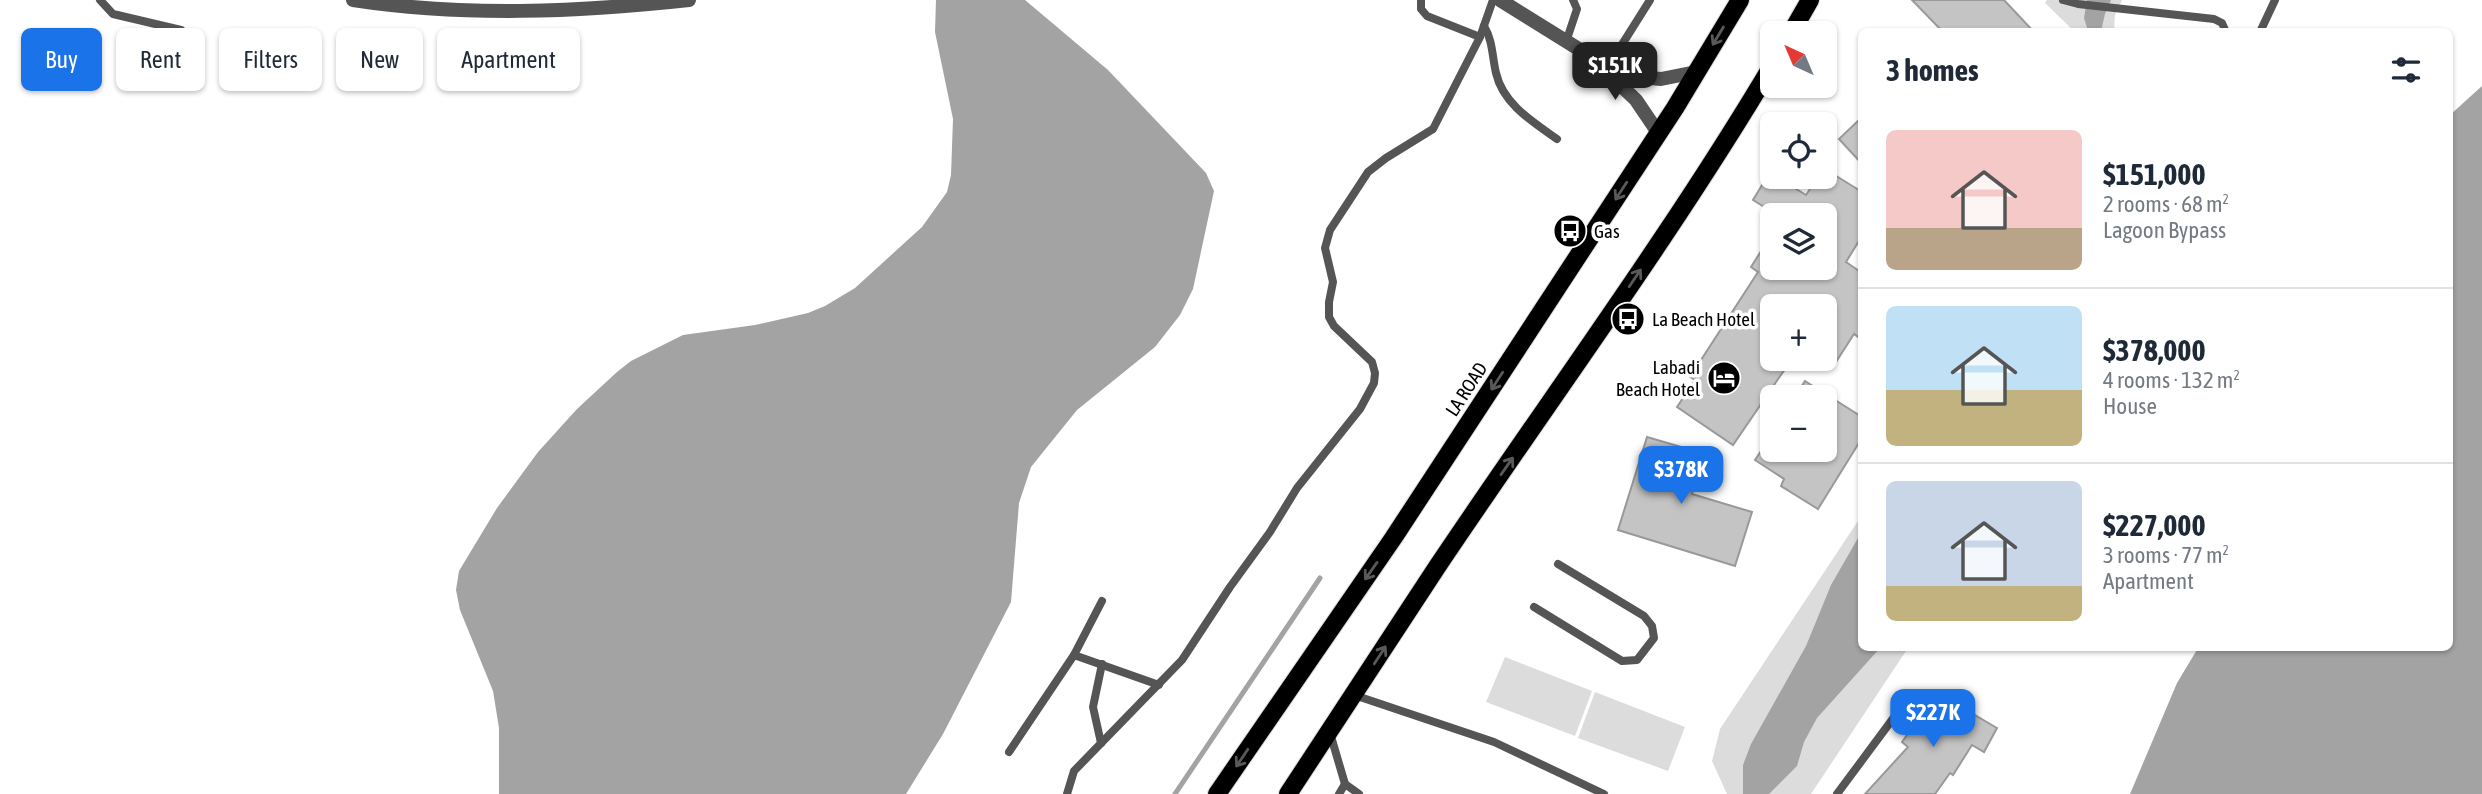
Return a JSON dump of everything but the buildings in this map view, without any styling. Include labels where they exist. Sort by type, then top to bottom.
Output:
[{"type":"main road","name":"LA ROAD","points":[[1217,794],[1394,537],[1659,134],[1740,0]]},
{"type":"main road","points":[[1798,21],[1810,0]]},
{"type":"main road","points":[[1288,794],[1437,568],[1646,263],[1760,86]]},
{"type":"street","points":[[353,0],[464,10],[538,5],[618,8],[689,0]]},
{"type":"street","points":[[1500,0],[1590,56],[1636,100],[1659,134]]},
{"type":"street","points":[[1590,56],[1650,78],[1661,79],[1696,72]]},
{"type":"lane","points":[[100,0],[113,14],[172,28]]},
{"type":"lane","points":[[1421,0],[1421,9],[1427,16],[1480,37]]},
{"type":"lane","points":[[1067,794],[1074,771],[1182,660],[1297,488],[1360,409],[1374,383],[1372,362],[1334,326],[1329,317],[1333,282],[1325,248],[1330,230],[1368,172],[1433,129],[1480,37],[1493,0]]},
{"type":"lane","points":[[1566,42],[1577,9],[1573,0]]},
{"type":"lane","points":[[1611,62],[1650,0]]},
{"type":"lane","points":[[2063,0],[2214,19],[2225,28]]},
{"type":"lane","points":[[2262,28],[2275,0]]},
{"type":"lane","points":[[1484,26],[1491,40],[1497,77],[1515,108],[1558,139]]},
{"type":"lane","points":[[1534,607],[1622,661],[1637,660],[1654,638],[1652,626],[1644,616],[1558,564]]},
{"type":"lane","points":[[1009,752],[1074,655],[1102,601]]},
{"type":"lane","points":[[1074,655],[1158,685]]},
{"type":"lane","points":[[1101,743],[1093,707],[1102,664]]},
{"type":"lane","points":[[1354,695],[1494,742],[1604,794]]},
{"type":"lane","points":[[1837,794],[1909,697]]},
{"type":"lane","points":[[1329,732],[1345,784],[1359,794]]},
{"type":"lane","points":[[1339,794],[1345,784]]},
{"type":"shaded area","points":[[936,0],[1025,0],[1108,70],[1206,173],[1214,191],[1193,289],[1180,315],[1155,347],[1077,410],[1031,467],[1019,503],[1011,602],[943,734],[906,794],[499,794],[499,728],[493,691],[460,610],[456,590],[459,571],[497,508],[538,452],[577,409],[631,361],[683,335],[755,325],[808,313],[825,306],[855,288],[922,227],[947,192],[951,175],[953,119],[935,32]]},
{"type":"shaded area","points":[[2047,0],[2122,0],[2115,15],[2114,28],[2071,28],[2045,3]]},
{"type":"shaded area","points":[[2087,0],[2111,0],[2102,28],[2087,28],[2084,18]]},
{"type":"shaded area","points":[[2482,86],[2482,794],[2130,794],[2177,683],[2196,651],[2453,651],[2453,112]]},
{"type":"shaded area","points":[[1858,521],[1858,651],[1906,651],[1811,794],[1727,794],[1712,761],[1720,729]]},
{"type":"shaded area","points":[[1858,538],[1858,651],[1877,651],[1817,718],[1804,742],[1797,766],[1769,794],[1743,794],[1743,765],[1751,744],[1806,646],[1831,585]]},
{"type":"shaded area","points":[[1505,657],[1592,691],[1575,736],[1486,702]]},
{"type":"shaded area","points":[[1595,692],[1685,727],[1668,771],[1578,738]]},
{"type":"waterway","points":[[1175,794],[1320,578]]},
{"type":"place","name":"Gas","points":[[1570,231]]},
{"type":"place","name":"La Beach Hotel","points":[[1628,319]]},
{"type":"place","name":"Labadi Beach Hotel","points":[[1724,378]]}]
